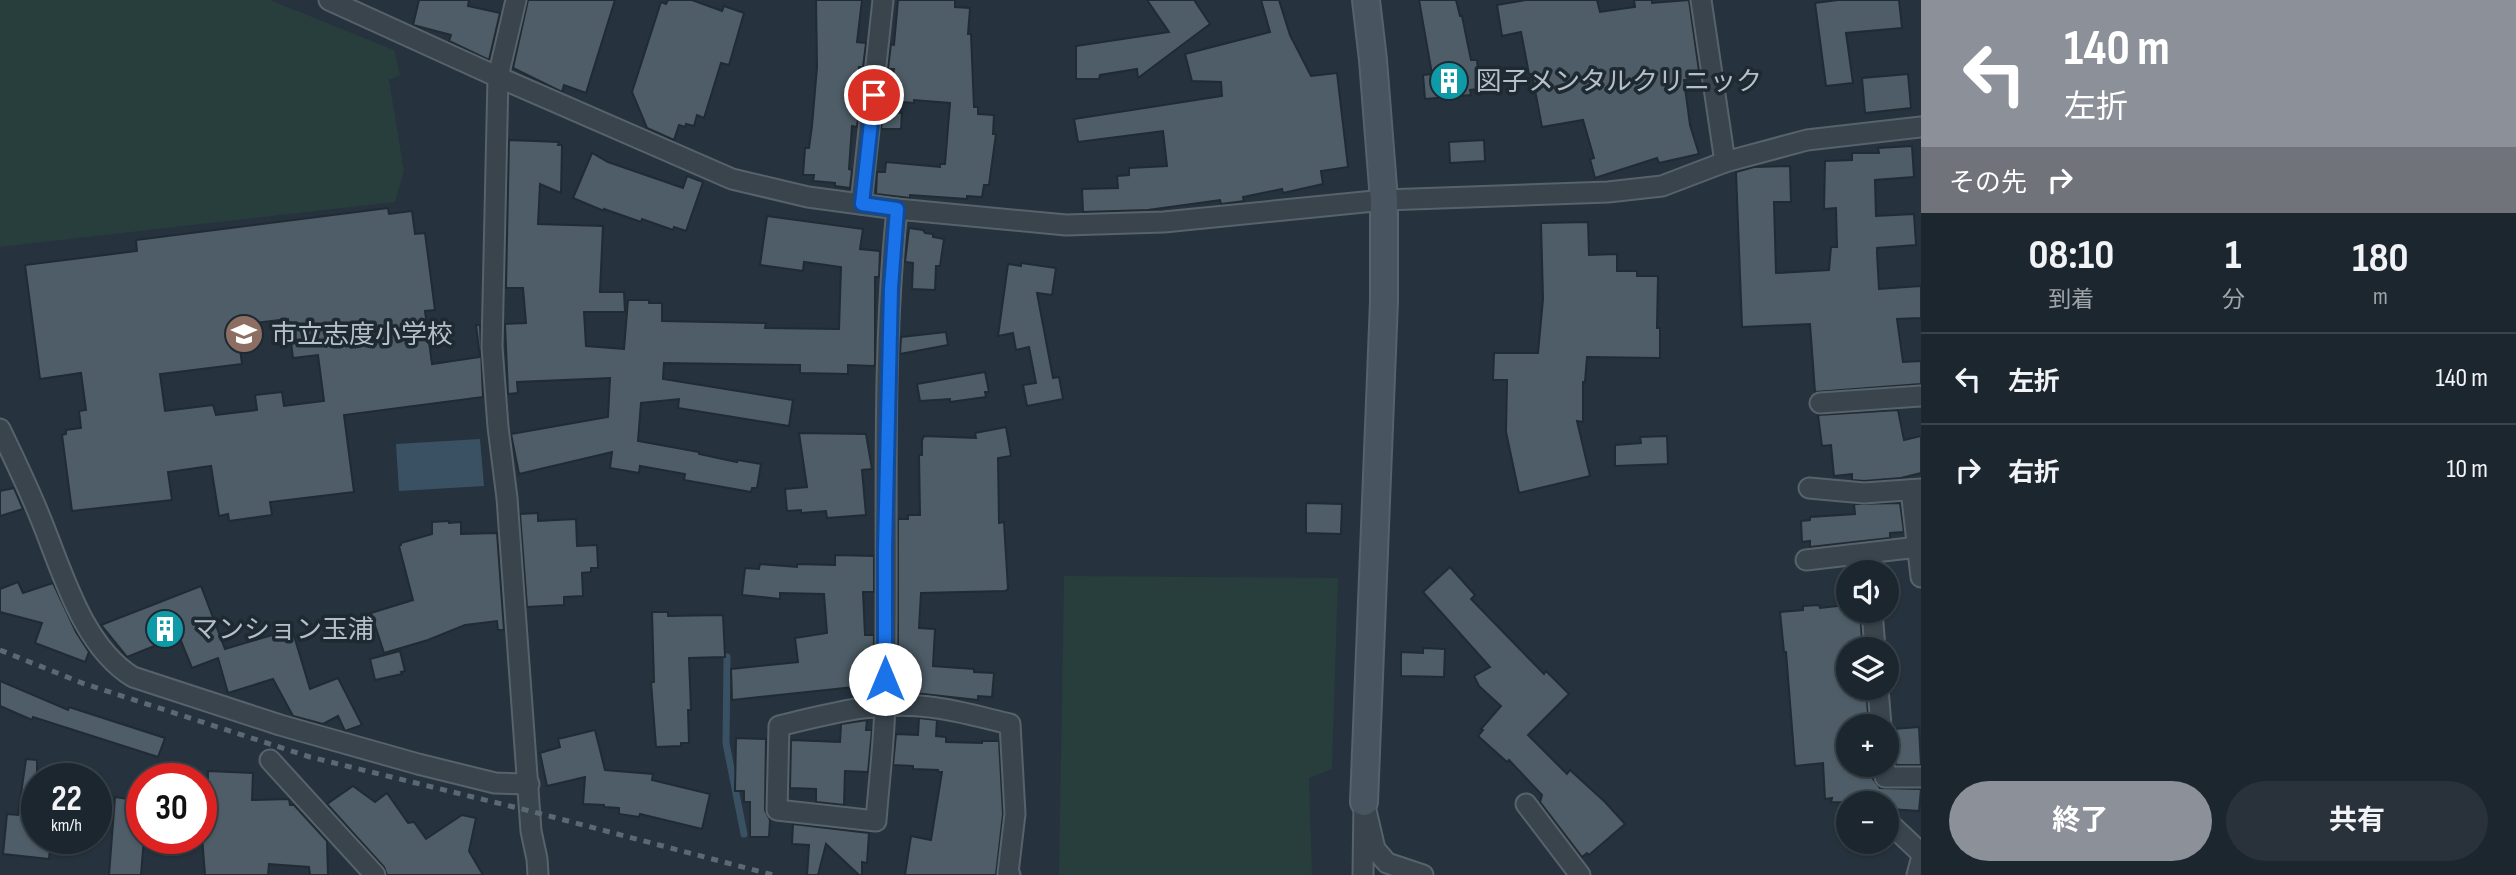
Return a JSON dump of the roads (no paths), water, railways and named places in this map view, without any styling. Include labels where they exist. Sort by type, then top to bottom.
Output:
[{"type":"street","points":[[329,0],[498,77],[732,178],[808,197],[897,209],[1066,225],[1164,222],[1384,200],[1608,192],[1662,186],[1725,162],[1807,140],[1921,127]]},
{"type":"street","points":[[516,0],[498,77],[492,347],[498,427],[508,498],[531,831],[538,875]]},
{"type":"street","points":[[862,204],[883,0]]},
{"type":"street","points":[[1363,875],[1384,301],[1384,200],[1366,0]]},
{"type":"street","points":[[1701,0],[1725,162]]},
{"type":"street","points":[[897,209],[890,330],[885,705],[876,821],[777,810],[779,726],[885,705],[929,707],[1010,724],[1015,814],[1008,873],[1010,875]]},
{"type":"street","points":[[1821,403],[1921,396]]},
{"type":"street","points":[[0,429],[33,499],[80,612],[99,647],[117,667],[132,677],[267,721],[418,764],[495,783],[529,784]]},
{"type":"street","points":[[1809,488],[1864,493],[1916,489],[1921,577]]},
{"type":"street","points":[[1877,560],[1918,547]]},
{"type":"street","points":[[1806,560],[1836,561]]},
{"type":"street","points":[[270,760],[375,875]]},
{"type":"street","points":[[1899,776],[1921,777]]},
{"type":"street","points":[[1364,802],[1375,849],[1387,863],[1423,875]]},
{"type":"street","points":[[1526,804],[1580,875]]},
{"type":"street","points":[[1899,832],[1921,853]]},
{"type":"street","points":[[1917,875],[1921,859]]},
{"type":"water","points":[[480,439],[484,486],[399,491],[396,444]]},
{"type":"waterway","points":[[727,657],[726,743],[744,834]]},
{"type":"railway","points":[[0,650],[82,683],[310,757],[773,875]]},
{"type":"place","name":"図子メンタルクリニック","points":[[1449,81]]},
{"type":"place","name":"市立志度小学校","points":[[244,334]]},
{"type":"place","name":"マンション玉浦","points":[[165,629]]}]
